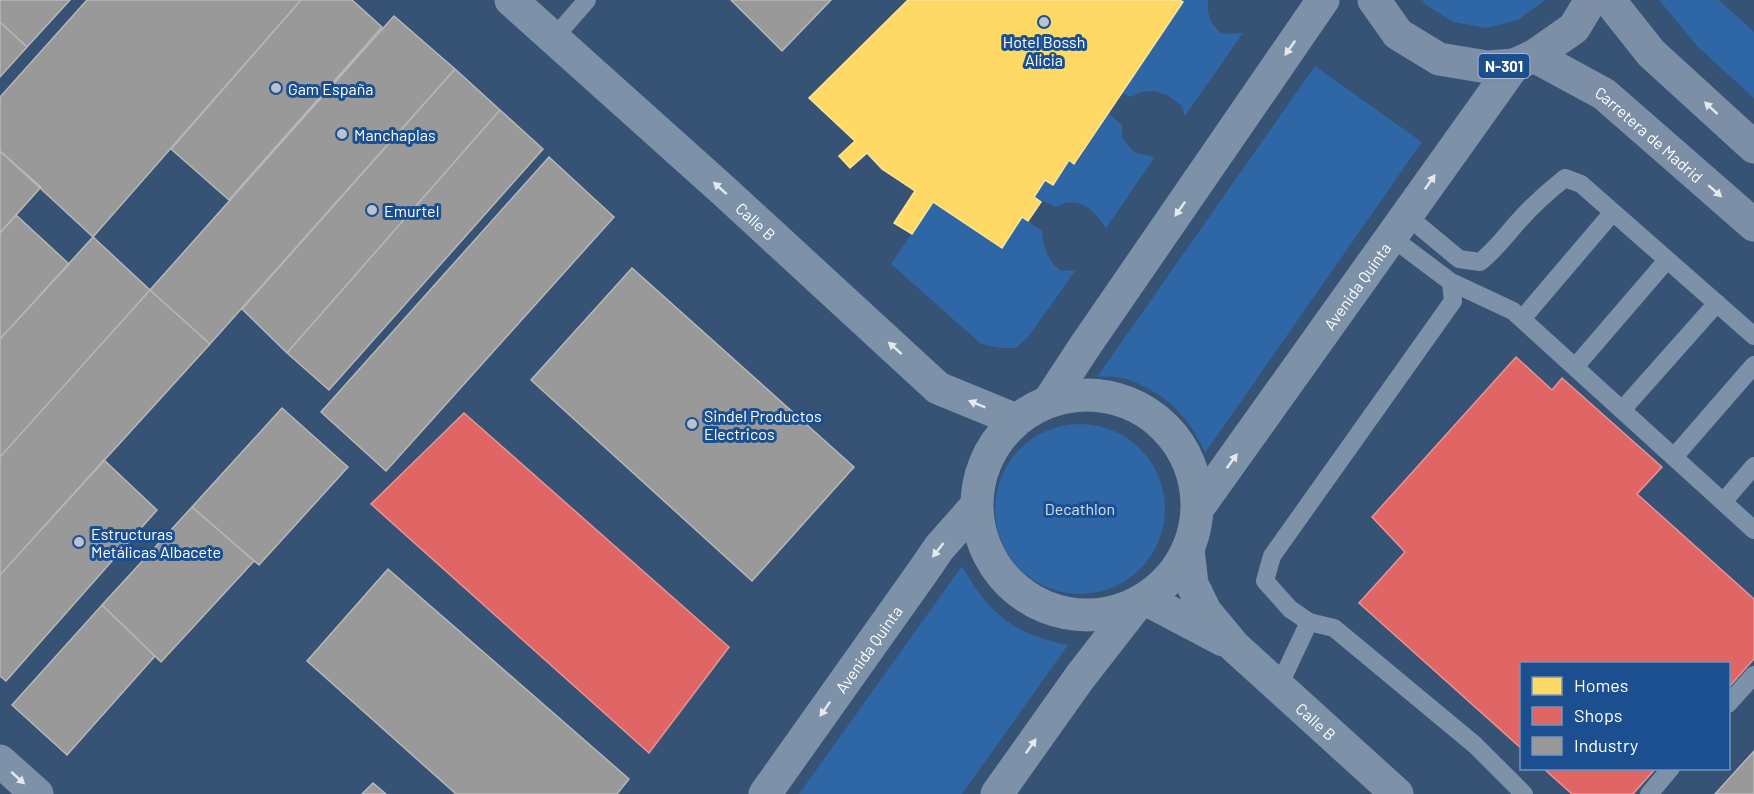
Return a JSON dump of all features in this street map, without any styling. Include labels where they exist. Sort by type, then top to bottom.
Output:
[{"type":"main road","name":"N-301","points":[[1374,0],[1398,34],[1439,59],[1487,67],[1524,60],[1574,28],[1591,0]]},
{"type":"main road","points":[[1609,0],[1651,53],[1754,147]]},
{"type":"main road","name":"Carretera de Madrid","points":[[1524,60],[1604,94],[1754,225]]},
{"type":"street","name":"Calle B","points":[[511,0],[939,388],[1016,420]]},
{"type":"street","points":[[1049,401],[1323,0]]},
{"type":"street","name":"Avenida Quinta","points":[[1198,508],[1399,226],[1524,60]]},
{"type":"street","points":[[1091,395],[1133,405],[1168,430],[1190,466],[1198,508],[1188,549],[1176,572],[1158,591],[1141,602],[1100,615],[1063,614],[1028,599],[1001,575],[982,543],[976,506],[980,473],[994,444],[1016,420],[1049,401],[1091,395]]},
{"type":"street","name":"Avenida Quinta","points":[[765,794],[939,548],[976,506]]},
{"type":"street","name":"Calle B","points":[[1188,549],[1192,584],[1205,611],[1235,647],[1397,794]]},
{"type":"street","name":"Calle B","points":[[1141,602],[1235,647]]},
{"type":"street","points":[[997,794],[1080,677],[1141,602]]},
{"type":"street","points":[[0,761],[37,794]]},
{"type":"lane","points":[[553,39],[587,0]]},
{"type":"lane","points":[[1399,226],[1459,259],[1480,262],[1546,193],[1565,178],[1581,184],[1754,336]]},
{"type":"lane","points":[[1522,319],[1613,212]]},
{"type":"lane","points":[[1399,226],[1450,282],[1513,310],[1754,530]]},
{"type":"lane","points":[[1575,367],[1667,260]]},
{"type":"lane","points":[[1450,282],[1453,301],[1272,556],[1265,581],[1290,609],[1309,622],[1334,628],[1475,745],[1524,794]]},
{"type":"lane","points":[[1622,410],[1717,303]]},
{"type":"lane","points":[[1674,457],[1754,365]]},
{"type":"lane","points":[[1723,502],[1754,466]]},
{"type":"lane","points":[[1279,686],[1309,622]]},
{"type":"lane","points":[[1730,702],[1754,675]]},
{"type":"lane","points":[[1648,794],[1669,770]]},
{"type":"green space","points":[[1180,0],[1208,0],[1210,18],[1222,34],[1243,33],[1185,116],[1181,105],[1167,95],[1154,91],[1141,92],[1131,97],[1121,93],[1183,2]]},
{"type":"green space","points":[[1422,0],[1545,0],[1518,20],[1486,28],[1453,22]]},
{"type":"green space","points":[[1659,0],[1719,0],[1754,32],[1754,98],[1698,47]]},
{"type":"green space","points":[[1315,66],[1422,142],[1205,453],[1188,423],[1166,400],[1128,380],[1097,377]]},
{"type":"green space","points":[[1108,113],[1122,125],[1122,138],[1135,153],[1155,157],[1106,228],[1085,206],[1072,203],[1056,207],[1034,197],[1045,180],[1054,182],[1069,160],[1077,163]]},
{"type":"green space","points":[[933,202],[1001,248],[1022,217],[1042,231],[1047,254],[1056,267],[1061,271],[1076,270],[1029,336],[1016,348],[981,344],[891,264]]},
{"type":"green space","name":"Decathlon","points":[[1080,424],[1097,425],[1113,430],[1140,449],[1159,476],[1164,492],[1164,526],[1159,542],[1140,569],[1113,588],[1097,593],[1080,594],[1063,593],[1047,588],[1020,569],[1001,542],[996,526],[995,509],[996,492],[1001,476],[1020,449],[1047,430],[1063,425]]},
{"type":"green space","points":[[962,566],[982,597],[1005,619],[1033,635],[1068,645],[962,794],[799,794]]},
{"type":"building: Homes","name":"Hotel Bossh Alicia","points":[[908,0],[1180,0],[1183,2],[1074,164],[1069,160],[1053,185],[1045,180],[1034,197],[1041,202],[1028,221],[1022,217],[1002,248],[933,202],[912,234],[894,223],[915,191],[882,169],[867,153],[850,168],[839,156],[855,141],[809,98]]},
{"type":"building: Shops","points":[[1516,357],[1552,390],[1562,378],[1662,467],[1637,494],[1754,599],[1754,659],[1730,686],[1730,662],[1520,662],[1520,747],[1359,603],[1405,552],[1372,517]]},
{"type":"building: Shops","points":[[464,413],[729,647],[649,753],[371,504]]},
{"type":"building: Shops","points":[[1545,770],[1654,770],[1633,794],[1572,794]]},
{"type":"building: Industry","points":[[0,0],[70,0],[27,47],[0,22]]},
{"type":"building: Industry","points":[[87,0],[301,0],[93,237],[0,151],[0,97]]},
{"type":"building: Industry","name":"Gam España","points":[[301,0],[352,0],[382,27],[229,200],[171,149]]},
{"type":"building: Industry","points":[[731,0],[831,0],[782,51]]},
{"type":"building: Industry","name":"Manchaplas","points":[[394,16],[455,69],[210,344],[150,290]]},
{"type":"building: Industry","points":[[0,22],[27,47],[0,77]]},
{"type":"building: Industry","name":"Emurtel","points":[[455,69],[500,110],[287,353],[242,309]]},
{"type":"building: Industry","points":[[500,110],[543,149],[329,390],[287,353]]},
{"type":"building: Industry","points":[[0,151],[41,187],[0,233]]},
{"type":"building: Industry","points":[[549,157],[614,217],[386,471],[321,412]]},
{"type":"building: Industry","points":[[16,215],[69,264],[0,339],[0,233]]},
{"type":"building: Industry","points":[[93,237],[150,290],[0,457],[0,339]]},
{"type":"building: Industry","name":"Sindel Productos Electricos","points":[[632,268],[854,467],[752,581],[531,380]]},
{"type":"building: Industry","points":[[150,290],[210,344],[0,575],[0,457]]},
{"type":"building: Industry","points":[[282,408],[348,467],[259,565],[192,507]]},
{"type":"building: Industry","name":"Estructuras Metálicas Albacete","points":[[104,460],[157,510],[6,681],[0,676],[0,575]]},
{"type":"building: Industry","points":[[192,507],[254,561],[161,662],[102,605]]},
{"type":"building: Industry","points":[[388,569],[629,779],[617,794],[456,794],[307,661]]},
{"type":"building: Industry","points":[[102,605],[155,656],[67,755],[12,705]]},
{"type":"building: Industry","points":[[1754,751],[1754,794],[1715,794]]},
{"type":"building: Industry","points":[[373,783],[386,794],[362,794]]},
{"type":"place","name":"Hotel Bossh Alicia","points":[[1044,22]]},
{"type":"place","name":"Gam España","points":[[276,88]]},
{"type":"place","name":"Manchaplas","points":[[342,134]]},
{"type":"place","name":"Emurtel","points":[[372,210]]},
{"type":"place","name":"Sindel Productos Electricos","points":[[692,424]]},
{"type":"place","name":"Estructuras Metálicas Albacete","points":[[79,542]]}]
